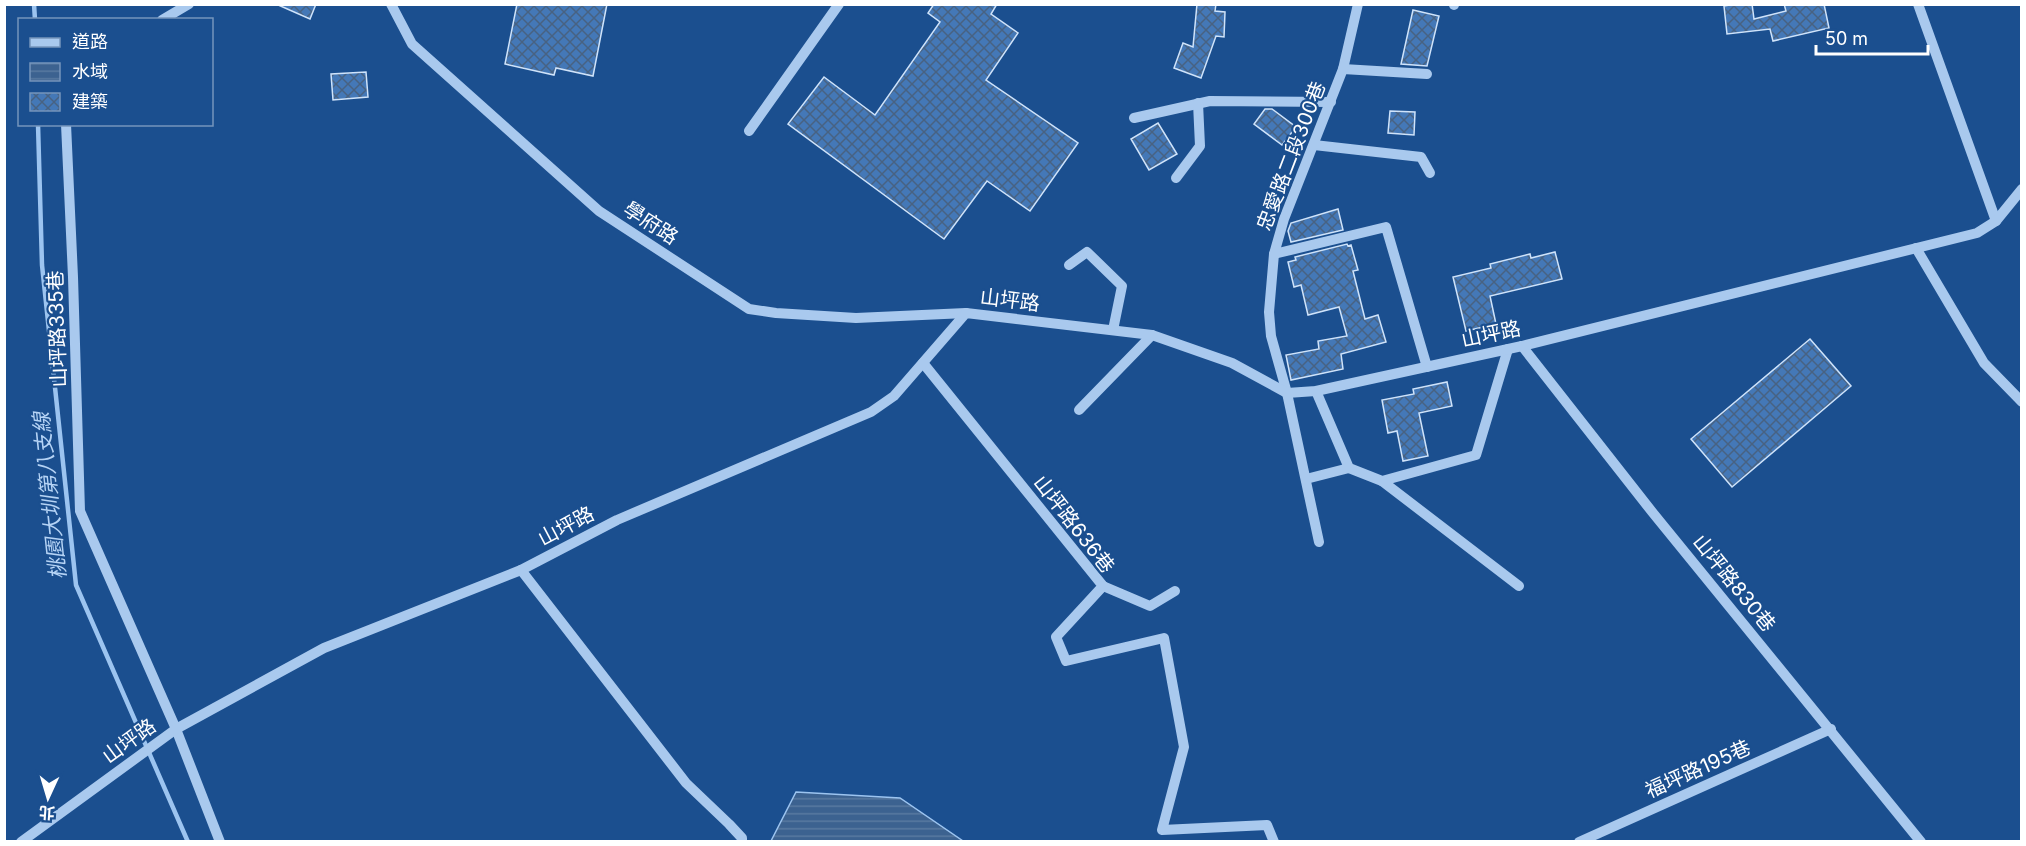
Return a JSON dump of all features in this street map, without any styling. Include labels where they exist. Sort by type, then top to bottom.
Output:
[{"type":"street","points":[[165,18],[189,4]]},
{"type":"street","name":"學府路","points":[[391,4],[401,27],[412,44],[599,211],[749,309],[856,318],[966,313]]},
{"type":"street","points":[[749,131],[839,4]]},
{"type":"street","name":"忠愛路二段300巷","points":[[1319,542],[1287,393],[1271,336],[1269,312],[1274,254],[1284,219],[1344,69],[1358,4]]},
{"type":"street","points":[[1918,4],[1996,221]]},
{"type":"street","points":[[1344,69],[1427,74]]},
{"type":"street","points":[[1134,118],[1210,100],[1331,102]]},
{"type":"street","points":[[1176,178],[1200,146],[1198,103]]},
{"type":"street","name":"山坪路335巷","points":[[66,126],[74,277],[80,511],[176,729],[220,842]]},
{"type":"street","points":[[1314,145],[1421,157],[1431,173]]},
{"type":"street","name":"山坪路","points":[[21,842],[176,729],[324,648],[521,570],[617,520],[872,412],[894,396],[966,313],[1152,335],[1232,363],[1287,393],[1316,391],[1508,350],[1977,233],[1996,221],[2022,189]]},
{"type":"street","points":[[1274,254],[1386,227],[1427,367]]},
{"type":"street","points":[[1916,248],[1984,363],[2022,402]]},
{"type":"street","points":[[1069,265],[1087,252],[1122,286],[1113,330]]},
{"type":"street","points":[[1079,410],[1152,335]]},
{"type":"street","name":"山坪路830巷","points":[[1522,346],[1653,513],[1921,842]]},
{"type":"street","points":[[1382,481],[1476,455],[1508,350]]},
{"type":"street","name":"山坪路636巷","points":[[923,363],[1103,586],[1056,637],[1066,661],[1164,638],[1184,747],[1162,830],[1267,825],[1274,842]]},
{"type":"street","points":[[1316,391],[1349,468]]},
{"type":"street","points":[[1305,479],[1349,468],[1382,481],[1519,586]]},
{"type":"street","points":[[521,570],[686,783],[729,824],[742,838],[742,842]]},
{"type":"street","points":[[1103,586],[1150,606],[1175,591]]},
{"type":"street","name":"福坪路195巷","points":[[1579,842],[1831,729]]},
{"type":"water","points":[[796,792],[900,798],[963,841],[771,841]]},
{"type":"building","points":[[276,4],[316,4],[310,19]]},
{"type":"building","points":[[517,4],[607,4],[593,76],[556,68],[554,75],[505,64]]},
{"type":"building","points":[[934,4],[997,4],[991,14],[1018,33],[986,80],[1078,143],[1030,211],[987,181],[944,239],[788,124],[824,77],[875,115],[940,22],[928,13]]},
{"type":"building","points":[[1197,4],[1216,4],[1215,11],[1225,12],[1224,37],[1216,36],[1201,78],[1174,68],[1183,43],[1193,47]]},
{"type":"building","points":[[1752,4],[1754,19],[1786,11],[1784,4],[1824,4],[1829,28],[1773,41],[1770,29],[1727,34],[1724,6]]},
{"type":"building","points":[[1413,10],[1439,16],[1427,66],[1401,64]]},
{"type":"building","points":[[366,72],[368,97],[333,100],[331,74]]},
{"type":"building","points":[[1265,109],[1272,109],[1296,127],[1282,145],[1254,124]]},
{"type":"building","points":[[1390,111],[1415,112],[1414,135],[1388,133]]},
{"type":"building","points":[[1158,123],[1177,154],[1149,170],[1131,139]]},
{"type":"building","points":[[1338,209],[1343,230],[1291,242],[1288,231],[1291,223]]},
{"type":"building","points":[[1347,244],[1351,245],[1358,270],[1353,271],[1365,319],[1378,315],[1386,342],[1341,354],[1343,369],[1291,380],[1286,355],[1319,349],[1318,341],[1347,336],[1339,307],[1308,315],[1301,285],[1294,287],[1288,262],[1296,260],[1295,257]]},
{"type":"building","points":[[1555,252],[1562,279],[1490,296],[1496,324],[1466,331],[1453,277],[1491,268],[1490,264],[1530,254],[1531,258]]},
{"type":"building","points":[[1810,339],[1851,386],[1732,487],[1691,439]]},
{"type":"building","points":[[1447,382],[1452,406],[1419,413],[1428,456],[1403,461],[1397,431],[1388,433],[1382,400],[1414,394],[1413,389]]},
{"type":"waterway","name":"桃園大圳第八支線","points":[[34,4],[35,18]]},
{"type":"waterway","name":"桃園大圳第八支線","points":[[38,126],[42,265],[76,585],[188,842]]}]
